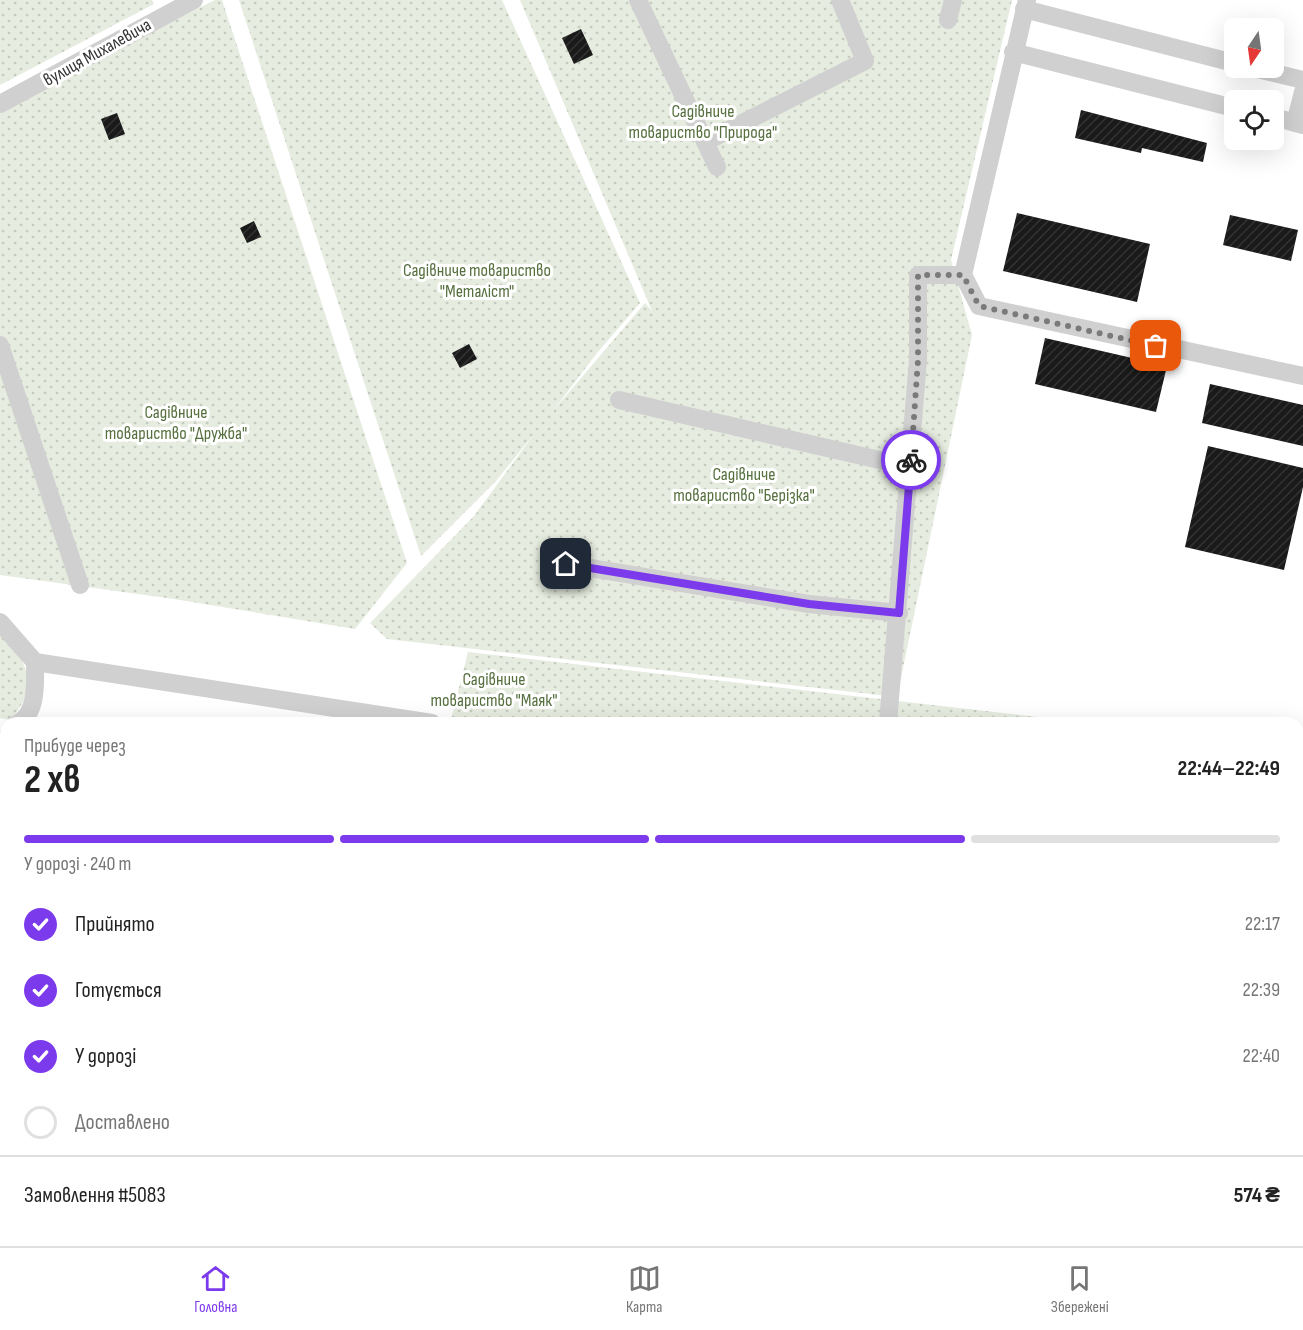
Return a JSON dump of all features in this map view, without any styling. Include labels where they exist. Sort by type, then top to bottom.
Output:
[{"type":"street","name":"вулиця Михалевича","points":[[0,104],[194,0]]},
{"type":"street","points":[[638,0],[717,167]]},
{"type":"street","points":[[705,142],[865,61],[840,0]]},
{"type":"street","points":[[948,20],[953,0]]},
{"type":"street","points":[[1224,60],[1025,4],[963,275],[979,306],[1303,376]]},
{"type":"street","points":[[1013,52],[1224,105]]},
{"type":"street","points":[[1284,75],[1303,80]]},
{"type":"street","points":[[1284,120],[1299,124],[1303,92]]},
{"type":"street","points":[[889,717],[899,613],[918,360],[918,275],[963,275]]},
{"type":"street","points":[[0,345],[80,585]]},
{"type":"street","points":[[619,400],[910,467]]},
{"type":"street","points":[[566,564],[809,604],[899,613]]},
{"type":"street","points":[[0,622],[35,662],[36,692],[27,717]]},
{"type":"street","points":[[35,662],[393,717]]},
{"type":"green space","points":[[0,0],[152,0],[154,4],[0,85]]},
{"type":"green space","name":"Садівниче товариство \"Дружба\"","points":[[215,0],[222,0],[407,563],[355,629],[174,599],[0,575],[0,108]]},
{"type":"green space","points":[[239,0],[502,0],[640,303],[597,353],[553,411],[645,303],[652,311],[520,0],[1012,0],[951,260],[972,335],[897,697],[387,639],[370,623],[474,516],[535,433],[496,481],[421,556]]},
{"type":"green space","points":[[0,622],[22,659],[28,682],[26,694],[12,717],[0,717]]},
{"type":"green space","name":"Садівниче товариство \"Маяк\"","points":[[468,652],[1037,717],[452,717]]},
{"type":"building","points":[[581,29],[593,55],[574,64],[562,38]]},
{"type":"building","points":[[1081,110],[1207,143],[1203,162],[1142,148],[1141,153],[1075,138]]},
{"type":"building","points":[[117,113],[125,134],[109,140],[101,119]]},
{"type":"building","points":[[1017,213],[1150,244],[1137,302],[1003,271]]},
{"type":"building","points":[[1230,215],[1298,230],[1291,261],[1223,245]]},
{"type":"building","points":[[254,221],[261,237],[247,243],[240,228]]},
{"type":"building","points":[[1045,338],[1167,366],[1156,412],[1035,384]]},
{"type":"building","points":[[469,344],[477,359],[460,368],[452,353]]},
{"type":"building","points":[[1210,384],[1303,405],[1303,446],[1202,423]]},
{"type":"building","points":[[1208,446],[1303,468],[1303,487],[1284,570],[1185,547]]},
{"type":"way so far","points":[[911,460],[918,360],[918,275],[963,275],[979,306],[1156,346]]},
{"type":"route","points":[[566,564],[809,604],[899,613],[911,460]]},
{"type":"park label","name":"Садівниче товариство \"Природа\"","points":[[703,121]]},
{"type":"park label","name":"Садівниче товариство \"Металіст\"","points":[[477,280]]},
{"type":"park label","name":"Садівниче товариство \"Берізка\"","points":[[744,484]]}]
